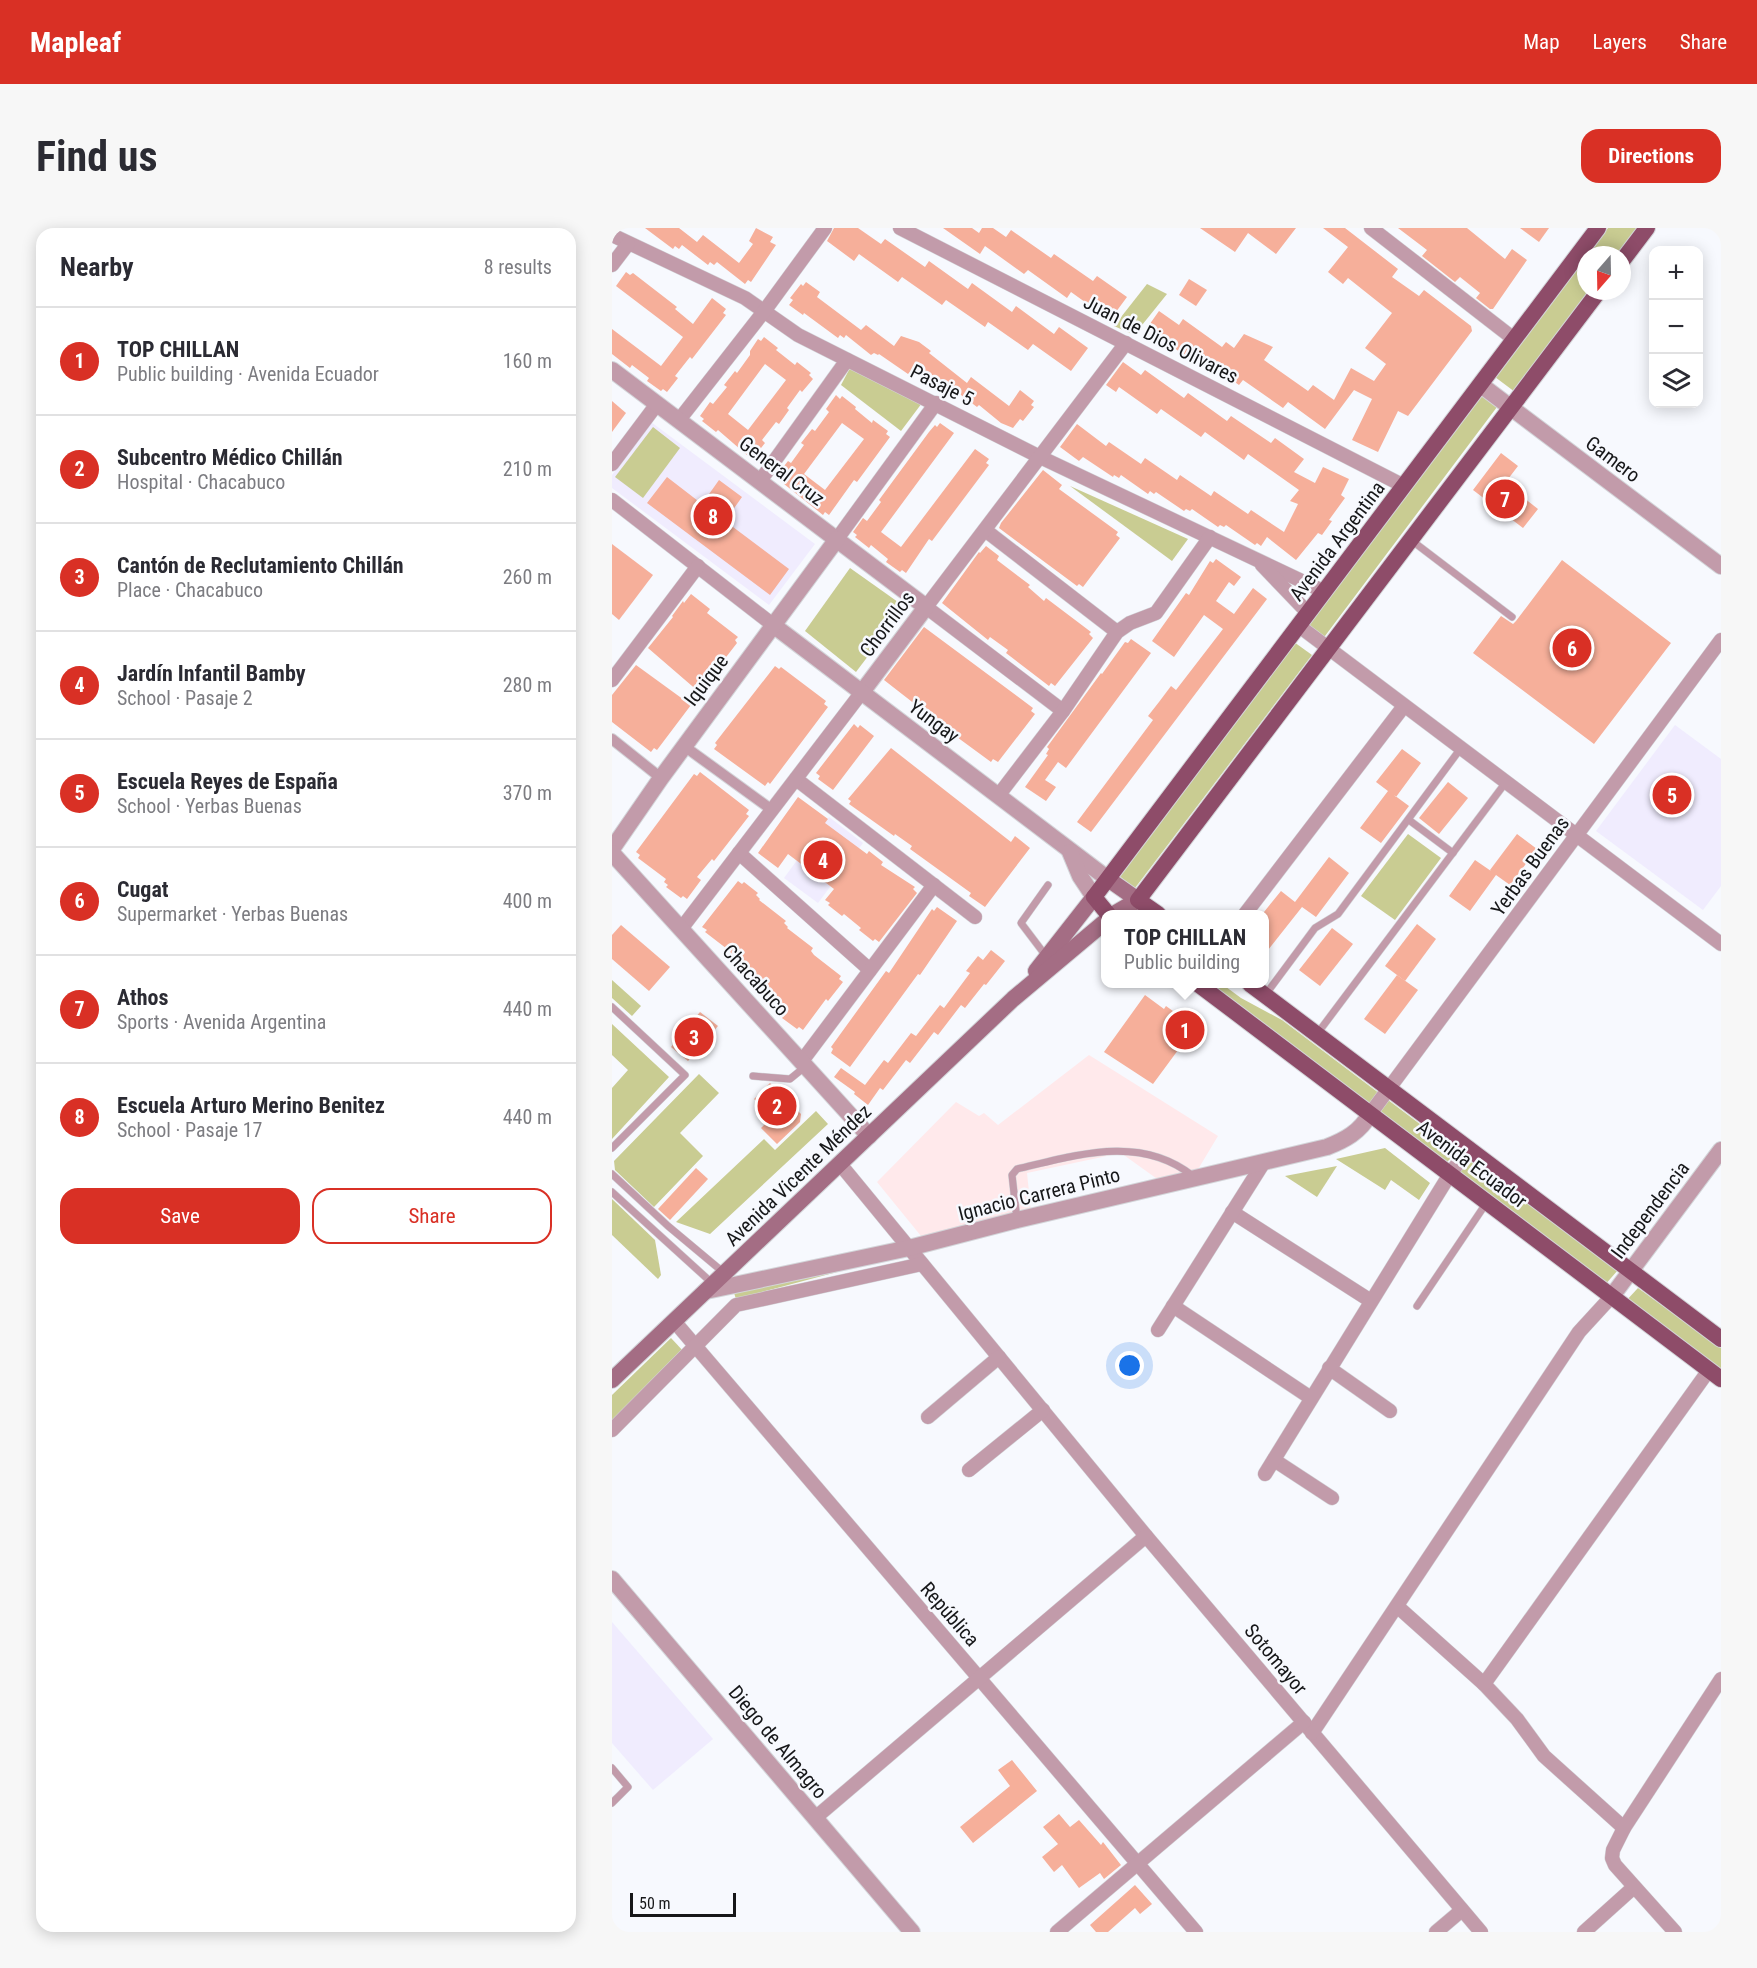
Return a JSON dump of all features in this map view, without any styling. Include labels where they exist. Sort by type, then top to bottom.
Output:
[{"type":"main road","name":"Avenida Argentina","points":[[1108,879],[1598,228]]},
{"type":"main road","points":[[1631,249],[1647,228]]},
{"type":"main road","points":[[1122,910],[1138,900],[1592,300]]},
{"type":"main road","points":[[1108,879],[1151,910]]},
{"type":"main road","name":"Avenida Vicente Méndez","points":[[1013,999],[1108,879]]},
{"type":"main road","points":[[1094,897],[1104,910]]},
{"type":"main road","name":"Avenida Vicente Méndez","points":[[612,1380],[1013,999],[1101,925]]},
{"type":"main road","name":"Avenida Ecuador","points":[[1203,988],[1715,1374]]},
{"type":"main road","name":"Avenida Ecuador","points":[[1256,988],[1721,1340]]},
{"type":"street","points":[[679,420],[765,310],[825,228]]},
{"type":"street","name":"Juan de Dios Olivares","points":[[900,228],[1404,486]]},
{"type":"street","points":[[1371,228],[1514,339]]},
{"type":"street","name":"Pasaje 5","points":[[612,235],[745,298],[798,335],[1040,457],[1325,592]]},
{"type":"street","points":[[612,266],[628,244]]},
{"type":"street","name":"Chorrillos","points":[[681,929],[1126,344]]},
{"type":"street","points":[[760,481],[847,360]]},
{"type":"street","name":"General Cruz","points":[[612,370],[926,607]]},
{"type":"street","name":"Gamero","points":[[1481,385],[1721,566]]},
{"type":"street","points":[[837,539],[936,403]]},
{"type":"street","points":[[612,464],[657,404]]},
{"type":"street","points":[[612,500],[773,625]]},
{"type":"street","points":[[985,530],[1117,632]]},
{"type":"street","points":[[998,796],[1063,711],[1117,632],[1130,623],[1156,613],[1210,537]]},
{"type":"street","name":"Iquique","points":[[612,851],[684,746],[837,539]]},
{"type":"street","name":"Pasaje 5","points":[[1259,562],[1329,649],[1721,944]]},
{"type":"street","points":[[612,680],[698,567]]},
{"type":"street","points":[[926,607],[1063,711]]},
{"type":"street","name":"Yungay","points":[[773,625],[1108,879]]},
{"type":"street","name":"Yerbas Buenas","points":[[1370,1114],[1721,640]]},
{"type":"street","points":[[1249,910],[1404,706]]},
{"type":"street","points":[[612,739],[661,778]]},
{"type":"street","points":[[684,746],[772,810]]},
{"type":"street","points":[[796,779],[975,917]]},
{"type":"street","name":"Chacabuco","points":[[612,851],[869,1136]]},
{"type":"street","name":"Yungay","points":[[1070,851],[1080,876],[1094,897]]},
{"type":"street","points":[[739,854],[870,970]]},
{"type":"street","points":[[804,1064],[870,970],[934,885]]},
{"type":"street","name":"Ignacio Carrera Pinto","points":[[715,1283],[909,1248],[1264,1162],[1337,1143],[1363,1125],[1370,1114]]},
{"type":"street","points":[[1265,1474],[1450,1173],[1468,1148]]},
{"type":"street","name":"Independencia","points":[[1612,1296],[1721,1150]]},
{"type":"street","points":[[1158,1330],[1264,1162]]},
{"type":"street","name":"Sotomayor","points":[[840,1164],[1146,1536],[1481,1932]]},
{"type":"street","points":[[1232,1212],[1371,1301]]},
{"type":"street","points":[[612,1430],[736,1305],[922,1264]]},
{"type":"street","points":[[1056,1932],[1137,1863],[1308,1728],[1398,1607],[1579,1332],[1612,1296]]},
{"type":"street","points":[[1173,1306],[1311,1398]]},
{"type":"street","name":"República","points":[[674,1322],[1196,1932]]},
{"type":"street","points":[[928,1417],[999,1357]]},
{"type":"street","points":[[1329,1368],[1390,1411]]},
{"type":"street","points":[[1484,1684],[1715,1374]]},
{"type":"street","points":[[969,1470],[1043,1410]]},
{"type":"street","points":[[1274,1460],[1332,1498]]},
{"type":"street","points":[[815,1818],[1146,1536]]},
{"type":"street","name":"Diego de Almagro","points":[[612,1579],[912,1932]]},
{"type":"street","points":[[1398,1607],[1484,1684],[1517,1719],[1544,1756],[1624,1828]]},
{"type":"street","points":[[1676,1932],[1615,1865],[1612,1858],[1614,1846],[1721,1679]]},
{"type":"street","points":[[1584,1932],[1634,1887]]},
{"type":"street","points":[[1436,1932],[1462,1910]]},
{"type":"lane","points":[[1411,540],[1512,616]]},
{"type":"lane","points":[[1265,994],[1315,928],[1338,914],[1461,748]]},
{"type":"lane","points":[[1317,1034],[1506,782]]},
{"type":"lane","points":[[1409,820],[1453,853]]},
{"type":"lane","points":[[1047,957],[1022,923],[1048,885]]},
{"type":"lane","points":[[612,1007],[686,1075],[612,1148]]},
{"type":"lane","points":[[753,1076],[790,1079],[804,1064]]},
{"type":"lane","points":[[1017,1220],[1012,1175],[1017,1169],[1109,1150],[1129,1150],[1170,1161],[1195,1178]]},
{"type":"lane","points":[[612,1174],[668,1226],[715,1283]]},
{"type":"lane","points":[[612,1192],[715,1283]]},
{"type":"lane","points":[[1417,1306],[1487,1202]]},
{"type":"lane","points":[[612,1768],[628,1787],[612,1803]]},
{"type":"shaded area","points":[[651,422],[815,544],[769,605],[612,488],[612,475]]},
{"type":"shaded area","points":[[1675,725],[1721,759],[1721,886],[1703,910],[1596,831]]},
{"type":"shaded area","points":[[829,817],[863,843],[818,903],[784,878]]},
{"type":"shaded area","points":[[1089,1055],[1218,1136],[1197,1171],[1160,1181],[1121,1153],[1027,1173],[1031,1211],[921,1236],[877,1182],[956,1102],[979,1116],[984,1113],[998,1125]]},
{"type":"shaded area","points":[[612,1622],[713,1739],[653,1790],[612,1743]]},
{"type":"green space","points":[[1608,228],[1640,228],[1626,246],[1594,246]]},
{"type":"green space","points":[[1577,269],[1577,300],[1585,300],[1515,392],[1495,377]]},
{"type":"green space","points":[[1147,284],[1167,294],[1134,335],[1114,326]]},
{"type":"green space","points":[[850,368],[922,403],[901,431],[841,385]]},
{"type":"green space","points":[[1484,391],[1500,403],[1322,640],[1304,626]]},
{"type":"green space","points":[[653,427],[680,448],[643,498],[615,477]]},
{"type":"green space","points":[[1070,486],[1188,539],[1172,561]]},
{"type":"green space","points":[[850,568],[905,607],[856,672],[805,631]]},
{"type":"green space","points":[[1294,642],[1312,655],[1135,888],[1119,876]]},
{"type":"green space","points":[[1408,834],[1441,858],[1395,920],[1361,896]]},
{"type":"green space","points":[[612,980],[641,1006],[632,1016],[612,998]]},
{"type":"green space","points":[[1212,988],[1227,988],[1282,1020],[1457,1152],[1446,1163]]},
{"type":"green space","points":[[612,1024],[669,1077],[612,1139],[612,1088],[628,1070],[612,1055]]},
{"type":"green space","points":[[699,1074],[719,1093],[680,1133],[703,1156],[654,1207],[615,1170],[614,1161]]},
{"type":"green space","points":[[816,1111],[828,1124],[710,1234],[676,1222],[764,1139],[775,1150]]},
{"type":"green space","points":[[1385,1148],[1430,1183],[1419,1200],[1391,1180],[1385,1190],[1336,1159]]},
{"type":"green space","points":[[1468,1160],[1618,1270],[1604,1286],[1455,1176]]},
{"type":"green space","points":[[1337,1166],[1317,1197],[1285,1176]]},
{"type":"green space","points":[[612,1199],[655,1240],[661,1275],[658,1279],[612,1235]]},
{"type":"green space","points":[[893,1257],[736,1299],[734,1293]]},
{"type":"green space","points":[[1638,1288],[1721,1348],[1721,1374],[1625,1302]]},
{"type":"green space","points":[[671,1338],[685,1353],[612,1423],[612,1395]]},
{"type":"building","points":[[645,228],[679,228],[697,242],[703,235],[739,263],[753,244],[749,241],[756,228],[773,237],[770,242],[776,245],[751,282],[748,280],[745,284],[717,262],[714,265],[710,262],[708,265],[682,245],[679,249],[675,246],[673,249]]},
{"type":"building","points":[[834,228],[858,228],[881,244],[885,239],[925,267],[929,261],[968,289],[972,283],[1012,312],[1016,306],[1054,334],[1059,327],[1088,348],[1071,371],[1033,344],[1028,350],[988,322],[985,327],[946,300],[942,305],[902,277],[898,282],[859,254],[854,261],[827,241]]},
{"type":"building","points":[[943,228],[972,228],[979,233],[982,228],[993,228],[1006,237],[1011,230],[1051,258],[1054,254],[1093,281],[1097,276],[1127,297],[1110,320],[1071,292],[1067,298],[1028,270],[1024,274],[985,246],[980,254]]},
{"type":"building","points":[[1200,228],[1296,228],[1276,254],[1248,233],[1235,252]]},
{"type":"building","points":[[1323,228],[1345,228],[1398,269],[1392,277],[1419,296],[1424,290],[1471,326],[1472,331],[1408,416],[1398,411],[1378,452],[1352,440],[1372,399],[1354,390],[1325,429],[1288,402],[1283,408],[1243,380],[1239,385],[1200,358],[1196,363],[1161,339],[1157,345],[1142,335],[1159,311],[1179,325],[1183,319],[1222,347],[1226,342],[1234,348],[1244,334],[1273,347],[1264,360],[1308,391],[1313,385],[1334,400],[1351,368],[1374,381],[1386,364],[1365,348],[1392,313],[1348,278],[1343,284],[1328,272],[1348,247]]},
{"type":"building","points":[[1398,228],[1467,228],[1505,259],[1512,249],[1527,260],[1493,309],[1490,309],[1476,298],[1480,293],[1460,277],[1455,282],[1422,256],[1427,250]]},
{"type":"building","points":[[1520,228],[1549,228],[1539,242]]},
{"type":"building","points":[[626,272],[630,275],[633,273],[677,307],[675,309],[693,324],[712,298],[726,309],[723,313],[726,315],[692,359],[690,357],[675,376],[678,378],[667,392],[663,389],[661,391],[647,381],[649,378],[632,365],[630,368],[612,354],[612,329],[661,366],[683,337],[616,286]]},
{"type":"building","points":[[1189,279],[1207,290],[1196,306],[1179,295]]},
{"type":"building","points":[[806,282],[820,292],[817,297],[861,330],[866,325],[894,346],[901,336],[919,342],[931,351],[929,353],[967,383],[971,377],[1009,406],[1020,390],[1034,401],[1031,405],[1034,407],[1023,421],[1020,419],[1013,428],[1001,423],[979,405],[977,407],[949,386],[947,389],[942,386],[941,388],[917,370],[914,374],[910,372],[908,374],[879,354],[871,355],[846,335],[844,338],[840,335],[838,338],[789,305],[793,300],[790,298],[801,284],[803,286]]},
{"type":"building","points":[[764,337],[795,365],[797,362],[811,373],[809,375],[813,379],[802,392],[800,390],[779,424],[776,422],[762,440],[765,443],[754,457],[750,453],[748,456],[718,430],[716,432],[702,421],[704,419],[700,416],[710,402],[713,404],[727,387],[724,385],[735,371],[737,373],[758,339],[761,341]],"holes":[[[765,364],[786,380],[748,430],[728,414]]]},
{"type":"building","points":[[1123,362],[1141,375],[1145,370],[1184,398],[1188,393],[1227,421],[1231,416],[1271,443],[1275,438],[1304,459],[1294,472],[1315,483],[1323,467],[1349,479],[1341,495],[1345,498],[1329,520],[1332,521],[1322,535],[1318,533],[1296,560],[1267,537],[1261,546],[1257,543],[1255,545],[1226,525],[1218,527],[1192,509],[1184,511],[1156,492],[1154,494],[1150,491],[1148,494],[1121,475],[1119,478],[1114,475],[1113,477],[1083,457],[1079,461],[1060,447],[1077,424],[1106,446],[1109,442],[1141,464],[1145,458],[1177,480],[1180,475],[1211,496],[1214,491],[1248,514],[1251,510],[1284,532],[1298,504],[1290,501],[1299,490],[1248,454],[1244,460],[1205,432],[1201,437],[1161,409],[1157,414],[1119,387],[1116,392],[1106,385]]},
{"type":"building","points":[[836,395],[840,399],[842,396],[872,423],[873,420],[888,431],[886,434],[890,437],[857,482],[854,480],[829,515],[825,512],[823,515],[779,480],[781,478],[777,475],[788,461],[791,463],[804,445],[801,443],[812,429],[815,431],[829,412],[826,409]],"holes":[[[842,423],[864,439],[825,490],[804,474]]]},
{"type":"building","points":[[612,401],[626,413],[612,432]]},
{"type":"building","points":[[940,423],[954,433],[881,532],[901,547],[975,449],[989,459],[986,463],[989,465],[932,541],[929,539],[906,573],[902,570],[900,572],[886,562],[888,559],[871,545],[869,548],[855,537],[857,535],[853,532],[863,518],[867,521],[881,502],[879,500],[929,432]]},
{"type":"building","points":[[1501,453],[1518,466],[1505,483],[1538,509],[1523,528],[1473,490]]},
{"type":"building","points":[[1043,470],[1062,485],[1059,489],[1118,532],[1116,535],[1120,538],[1083,587],[1079,584],[1077,586],[999,528]]},
{"type":"building","points":[[667,477],[702,504],[719,480],[742,497],[725,521],[789,569],[770,595],[647,503]]},
{"type":"building","points":[[612,544],[653,575],[619,620],[612,614]]},
{"type":"building","points":[[986,546],[999,556],[997,560],[1030,585],[1028,587],[1044,601],[1046,598],[1091,632],[1089,634],[1093,638],[1055,686],[1051,683],[1049,686],[1006,653],[1008,650],[990,637],[988,640],[942,603],[979,552]]},
{"type":"building","points":[[1216,559],[1241,577],[1234,586],[1229,582],[1216,601],[1234,614],[1253,588],[1267,599],[1091,832],[1077,822],[1153,720],[1148,716],[1171,686],[1176,690],[1223,629],[1204,615],[1174,657],[1152,641],[1186,593],[1189,595],[1210,561],[1213,563]]},
{"type":"building","points":[[1562,560],[1671,643],[1594,744],[1473,653],[1501,616],[1513,624],[1516,621]]},
{"type":"building","points":[[691,594],[710,609],[707,613],[738,637],[735,640],[737,643],[699,692],[648,648],[683,601],[684,603]]},
{"type":"building","points":[[924,627],[1033,708],[1031,711],[1035,714],[998,762],[993,759],[991,762],[884,680]]},
{"type":"building","points":[[1131,639],[1151,653],[1066,768],[1058,762],[1045,780],[1056,787],[1046,801],[1025,787],[1048,755],[1046,754],[1049,749],[1047,747],[1125,642],[1128,643]]},
{"type":"building","points":[[636,665],[691,705],[657,750],[654,748],[651,752],[612,722],[612,695]]},
{"type":"building","points":[[775,666],[779,669],[781,667],[826,701],[824,704],[828,707],[770,784],[768,782],[765,786],[714,749],[717,745],[715,743]]},
{"type":"building","points":[[854,724],[858,728],[860,725],[874,736],[833,790],[818,779],[820,776],[816,773]]},
{"type":"building","points":[[891,748],[1011,842],[1015,836],[1030,848],[985,907],[969,896],[971,893],[910,849],[912,846],[849,804],[851,801],[848,799]]},
{"type":"building","points":[[1402,749],[1421,763],[1396,797],[1409,806],[1381,843],[1360,828],[1388,791],[1376,782]]},
{"type":"building","points":[[700,772],[749,810],[746,814],[749,816],[714,861],[712,859],[697,877],[701,880],[687,899],[683,896],[681,898],[666,887],[668,885],[664,882],[666,879],[638,858],[640,855],[636,852],[694,774],[697,776]]},
{"type":"building","points":[[1448,782],[1468,798],[1439,834],[1419,818]]},
{"type":"building","points":[[798,797],[828,819],[825,823],[867,854],[869,851],[883,862],[881,865],[915,887],[913,889],[917,893],[879,942],[875,939],[873,941],[844,914],[842,916],[828,905],[830,903],[825,900],[834,889],[788,854],[778,868],[758,853]]},
{"type":"building","points":[[1517,834],[1537,849],[1510,885],[1496,875],[1470,911],[1449,896],[1475,860],[1491,871]]},
{"type":"building","points":[[1329,857],[1349,873],[1316,917],[1302,907],[1269,949],[1269,910],[1266,910],[1281,891],[1295,902]]},
{"type":"building","points":[[738,881],[742,884],[744,882],[758,893],[756,895],[759,900],[786,921],[784,923],[787,928],[813,948],[811,951],[814,955],[841,976],[839,979],[843,982],[828,1001],[826,999],[803,1030],[799,1027],[797,1029],[782,1018],[784,1016],[780,1013],[783,1009],[758,990],[760,988],[755,985],[757,982],[730,962],[732,959],[728,956],[731,952],[705,932],[707,930],[702,927]]},
{"type":"building","points":[[937,907],[957,921],[920,975],[918,974],[850,1067],[831,1053],[833,1049],[831,1047],[886,971],[889,973],[932,909],[934,911]]},
{"type":"building","points":[[1417,924],[1436,939],[1405,981],[1385,966]]},
{"type":"building","points":[[621,925],[670,967],[649,991],[612,959],[612,935]]},
{"type":"building","points":[[1332,928],[1353,944],[1320,986],[1299,970]]},
{"type":"building","points":[[991,950],[1005,961],[986,985],[984,984],[965,1008],[961,1005],[938,1035],[934,1032],[910,1063],[906,1060],[868,1105],[834,1077],[841,1068],[865,1085],[884,1060],[888,1063],[911,1033],[916,1036],[940,1005],[944,1008],[970,973],[966,971],[978,956],[983,960]]},
{"type":"building","points":[[1397,975],[1418,990],[1385,1034],[1364,1019]]},
{"type":"building","points":[[1145,995],[1164,1009],[1166,1006],[1195,1027],[1153,1084],[1104,1052]]},
{"type":"building","points":[[700,1012],[718,1026],[688,1061],[671,1047]]},
{"type":"building","points":[[770,1083],[801,1114],[800,1122],[777,1144],[761,1128],[772,1117],[754,1099]]},
{"type":"building","points":[[696,1168],[708,1179],[670,1220],[658,1209]]},
{"type":"building","points":[[1012,1760],[1037,1791],[973,1843],[960,1827],[1010,1786],[998,1770]]},
{"type":"building","points":[[1059,1814],[1070,1827],[1079,1820],[1101,1845],[1103,1842],[1121,1865],[1104,1879],[1100,1873],[1079,1888],[1062,1865],[1054,1872],[1042,1857],[1058,1844],[1043,1827]]},
{"type":"building","points":[[1135,1885],[1152,1904],[1140,1914],[1135,1908],[1108,1932],[1096,1932],[1090,1925]]},
{"type":"place","name":"Athos","points":[[1505,499]]},
{"type":"place","name":"Escuela Arturo Merino Benitez","points":[[713,516]]},
{"type":"place","name":"Cugat","points":[[1572,648]]},
{"type":"place","name":"Escuela Reyes de España","points":[[1672,795]]},
{"type":"place","name":"Jardín Infantil Bamby","points":[[823,860]]},
{"type":"place","name":"TOP CHILLAN","points":[[1185,1030]]},
{"type":"place","name":"Cantón de Reclutamiento Chillán","points":[[694,1037]]},
{"type":"place","name":"Subcentro Médico Chillán","points":[[777,1106]]}]
